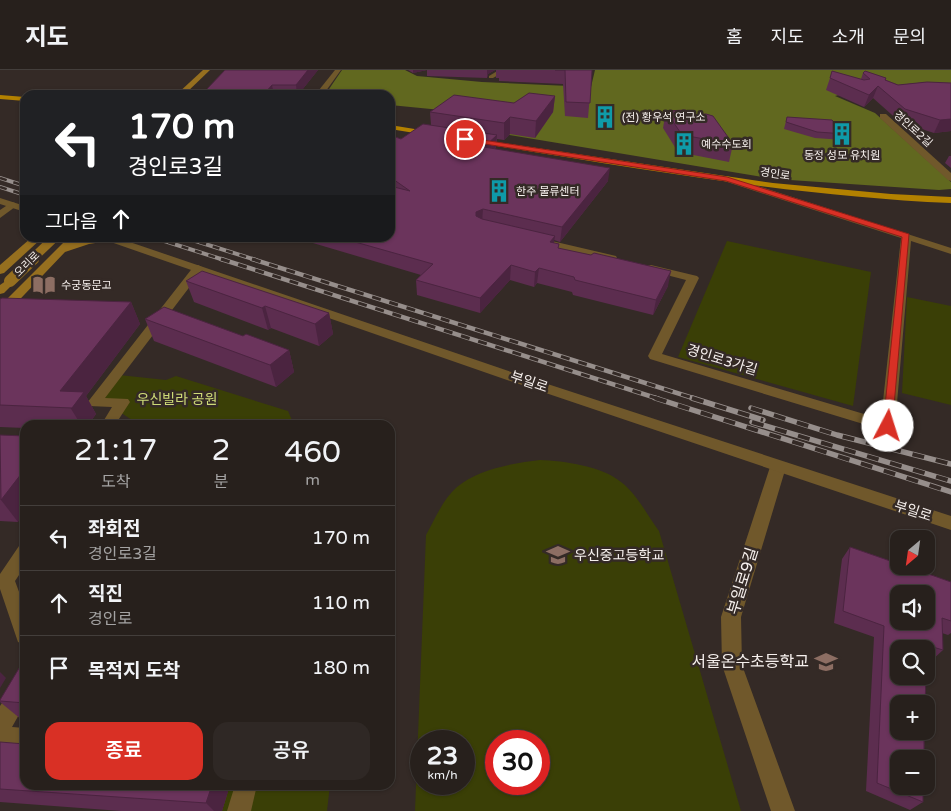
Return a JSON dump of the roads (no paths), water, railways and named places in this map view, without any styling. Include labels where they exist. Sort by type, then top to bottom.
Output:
[{"type":"main road","points":[[185,90],[207,70]]},
{"type":"main road","points":[[0,98],[20,99]]},
{"type":"main road","points":[[395,128],[438,135]]},
{"type":"main road","name":"경인로","points":[[467,139],[820,192],[892,198],[951,200]]},
{"type":"main road","points":[[4,268],[33,242]]},
{"type":"main road","name":"오리로","points":[[0,291],[50,242]]},
{"type":"main road","points":[[0,313],[69,242]]},
{"type":"main road","points":[[57,254],[87,242]]},
{"type":"main road","points":[[4,268],[16,260],[35,256],[42,259],[45,267]]},
{"type":"street","points":[[322,90],[338,70]]},
{"type":"street","points":[[491,78],[504,70]]},
{"type":"street","name":"경인로2길","points":[[883,116],[951,178]]},
{"type":"street","points":[[727,179],[951,251]]},
{"type":"street","points":[[0,201],[20,207]]},
{"type":"street","points":[[0,215],[12,205]]},
{"type":"street","name":"경인로3가길","points":[[530,239],[693,278],[655,356],[888,426],[906,236]]},
{"type":"street","name":"부일로","points":[[121,242],[778,467],[951,523]]},
{"type":"street","points":[[111,420],[123,402],[94,403],[198,268]]},
{"type":"street","name":"부일로9길","points":[[778,467],[731,617],[732,665],[782,811]]},
{"type":"street","points":[[20,559],[6,580],[20,621]]},
{"type":"street","points":[[0,726],[20,693]]},
{"type":"street","points":[[0,737],[20,739]]},
{"type":"street","points":[[239,811],[245,790]]},
{"type":"railway","points":[[0,178],[20,184]]},
{"type":"railway","points":[[0,187],[20,193]]},
{"type":"railway","points":[[168,242],[224,260]]},
{"type":"railway","points":[[199,242],[256,260]]},
{"type":"railway","points":[[221,259],[659,399]]},
{"type":"railway","points":[[252,259],[696,399]]},
{"type":"railway","points":[[655,398],[951,492]]},
{"type":"railway","points":[[692,398],[763,420]]},
{"type":"railway","points":[[751,408],[837,435],[951,464]]},
{"type":"railway","points":[[752,422],[951,481]]},
{"type":"place","name":"(전) 황우석 연구소","points":[[605,117]]},
{"type":"place","name":"동정 성모 유치원","points":[[842,134]]},
{"type":"place","name":"예수수도회","points":[[684,144]]},
{"type":"place","name":"한주 물류센터","points":[[499,191]]},
{"type":"place","name":"수궁동문고","points":[[44,285]]},
{"type":"place","name":"우신중고등학교","points":[[558,555]]},
{"type":"place","name":"서울온수초등학교","points":[[826,662]]},
{"type":"park label","name":"우신빌라 공원","points":[[177,399]]}]
